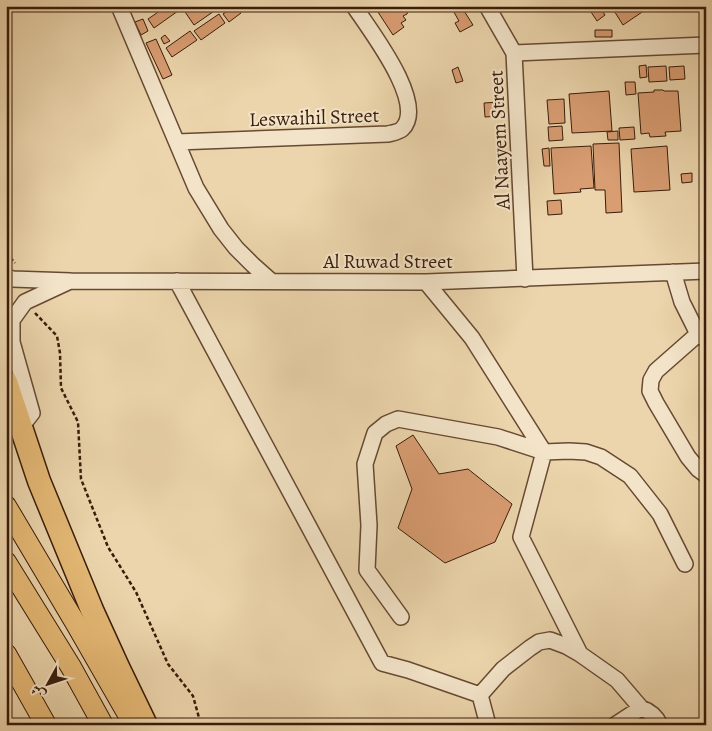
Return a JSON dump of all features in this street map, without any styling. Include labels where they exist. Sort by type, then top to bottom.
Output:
[{"type":"highway","points":[[6,382],[39,481],[92,610],[146,725]]},
{"type":"main road","points":[[6,506],[134,725]]},
{"type":"main road","points":[[6,562],[71,667],[103,725]]},
{"type":"main road","points":[[6,654],[46,725]]},
{"type":"street","points":[[119,6],[196,188],[221,229],[247,260],[271,281]]},
{"type":"street","name":"Leswaihil Street","points":[[177,142],[388,134],[401,131],[407,122],[408,105],[404,88],[394,67],[354,6]]},
{"type":"street","name":"Al Naayem Street","points":[[488,6],[514,53],[525,278]]},
{"type":"street","points":[[514,53],[706,45]]},
{"type":"street","name":"Al Ruwad Street","points":[[9,277],[71,281],[426,282],[706,271]]},
{"type":"street","points":[[673,272],[682,302],[702,337],[656,371],[651,380],[650,390],[688,457],[706,475]]},
{"type":"street","name":"Al Ruwad Street","points":[[25,302],[71,281]]},
{"type":"street","points":[[177,281],[382,663],[480,695]]},
{"type":"street","points":[[426,282],[472,338],[544,452],[520,537],[580,654]]},
{"type":"street","points":[[21,427],[32,413],[12,342],[12,320],[25,302]]},
{"type":"street","points":[[401,618],[367,570],[369,525],[365,464],[375,433],[386,424],[398,419],[498,437],[544,452],[586,452],[601,457],[630,476],[660,514],[685,564]]},
{"type":"street","points":[[480,695],[503,669],[539,642],[550,640],[580,654],[617,680],[641,708],[648,710],[658,720],[660,725]]},
{"type":"street","points":[[480,695],[488,725]]},
{"type":"street","points":[[614,725],[641,708]]},
{"type":"path","points":[[6,253],[15,263],[9,277]]},
{"type":"path","points":[[25,302],[57,336],[60,353],[61,388],[78,422],[81,479],[108,547],[136,592],[168,664],[193,696],[201,725]]},
{"type":"building","points":[[167,6],[175,6],[178,11],[154,28],[148,19]]},
{"type":"building","points":[[178,6],[220,7],[194,25],[183,9],[181,11]]},
{"type":"building","points":[[237,6],[241,13],[229,22],[223,14]]},
{"type":"building","points":[[374,6],[410,6],[407,14],[403,16],[406,20],[401,23],[404,27],[393,35]]},
{"type":"building","points":[[452,6],[461,6],[473,25],[460,32],[455,23],[459,21]]},
{"type":"building","points":[[587,6],[599,6],[605,15],[597,21]]},
{"type":"building","points":[[611,6],[651,6],[623,25]]},
{"type":"building","points":[[219,14],[225,23],[201,40],[194,31]]},
{"type":"building","points":[[143,19],[148,31],[141,35],[135,22]]},
{"type":"building","points":[[595,30],[612,30],[612,37],[595,37]]},
{"type":"building","points":[[190,31],[197,40],[172,57],[166,48]]},
{"type":"building","points":[[165,35],[170,41],[164,44],[161,38]]},
{"type":"building","points":[[156,39],[172,75],[163,79],[146,43]]},
{"type":"building","points":[[646,65],[647,77],[640,78],[639,66]]},
{"type":"building","points":[[666,66],[667,81],[649,82],[648,67]]},
{"type":"building","points":[[684,66],[685,79],[670,80],[669,67]]},
{"type":"building","points":[[458,67],[463,81],[456,83],[452,70]]},
{"type":"building","points":[[625,82],[635,82],[636,94],[626,95]]},
{"type":"building","points":[[654,90],[678,91],[681,131],[665,132],[666,136],[650,137],[649,133],[641,134],[638,93],[654,92]]},
{"type":"building","points":[[609,91],[612,131],[572,133],[569,94]]},
{"type":"building","points":[[564,99],[565,123],[549,124],[547,100]]},
{"type":"building","points":[[499,102],[500,116],[485,117],[484,103]]},
{"type":"building","points":[[562,126],[563,140],[549,141],[548,127]]},
{"type":"building","points":[[634,127],[635,139],[620,140],[619,128]]},
{"type":"building","points":[[618,131],[618,140],[608,140],[607,132]]},
{"type":"building","points":[[619,143],[622,212],[606,213],[605,190],[595,190],[593,144]]},
{"type":"building","points":[[591,146],[594,188],[580,189],[581,192],[554,194],[551,148]]},
{"type":"building","points":[[667,146],[670,190],[634,192],[631,149]]},
{"type":"building","points":[[701,147],[706,147],[706,188],[704,188]]},
{"type":"building","points":[[549,148],[550,166],[544,166],[542,149]]},
{"type":"building","points":[[692,173],[692,182],[682,183],[681,174]]},
{"type":"building","points":[[561,200],[562,214],[548,215],[547,201]]},
{"type":"building","points":[[413,435],[439,474],[468,469],[512,504],[495,542],[445,563],[398,528],[412,489],[396,446]]}]
